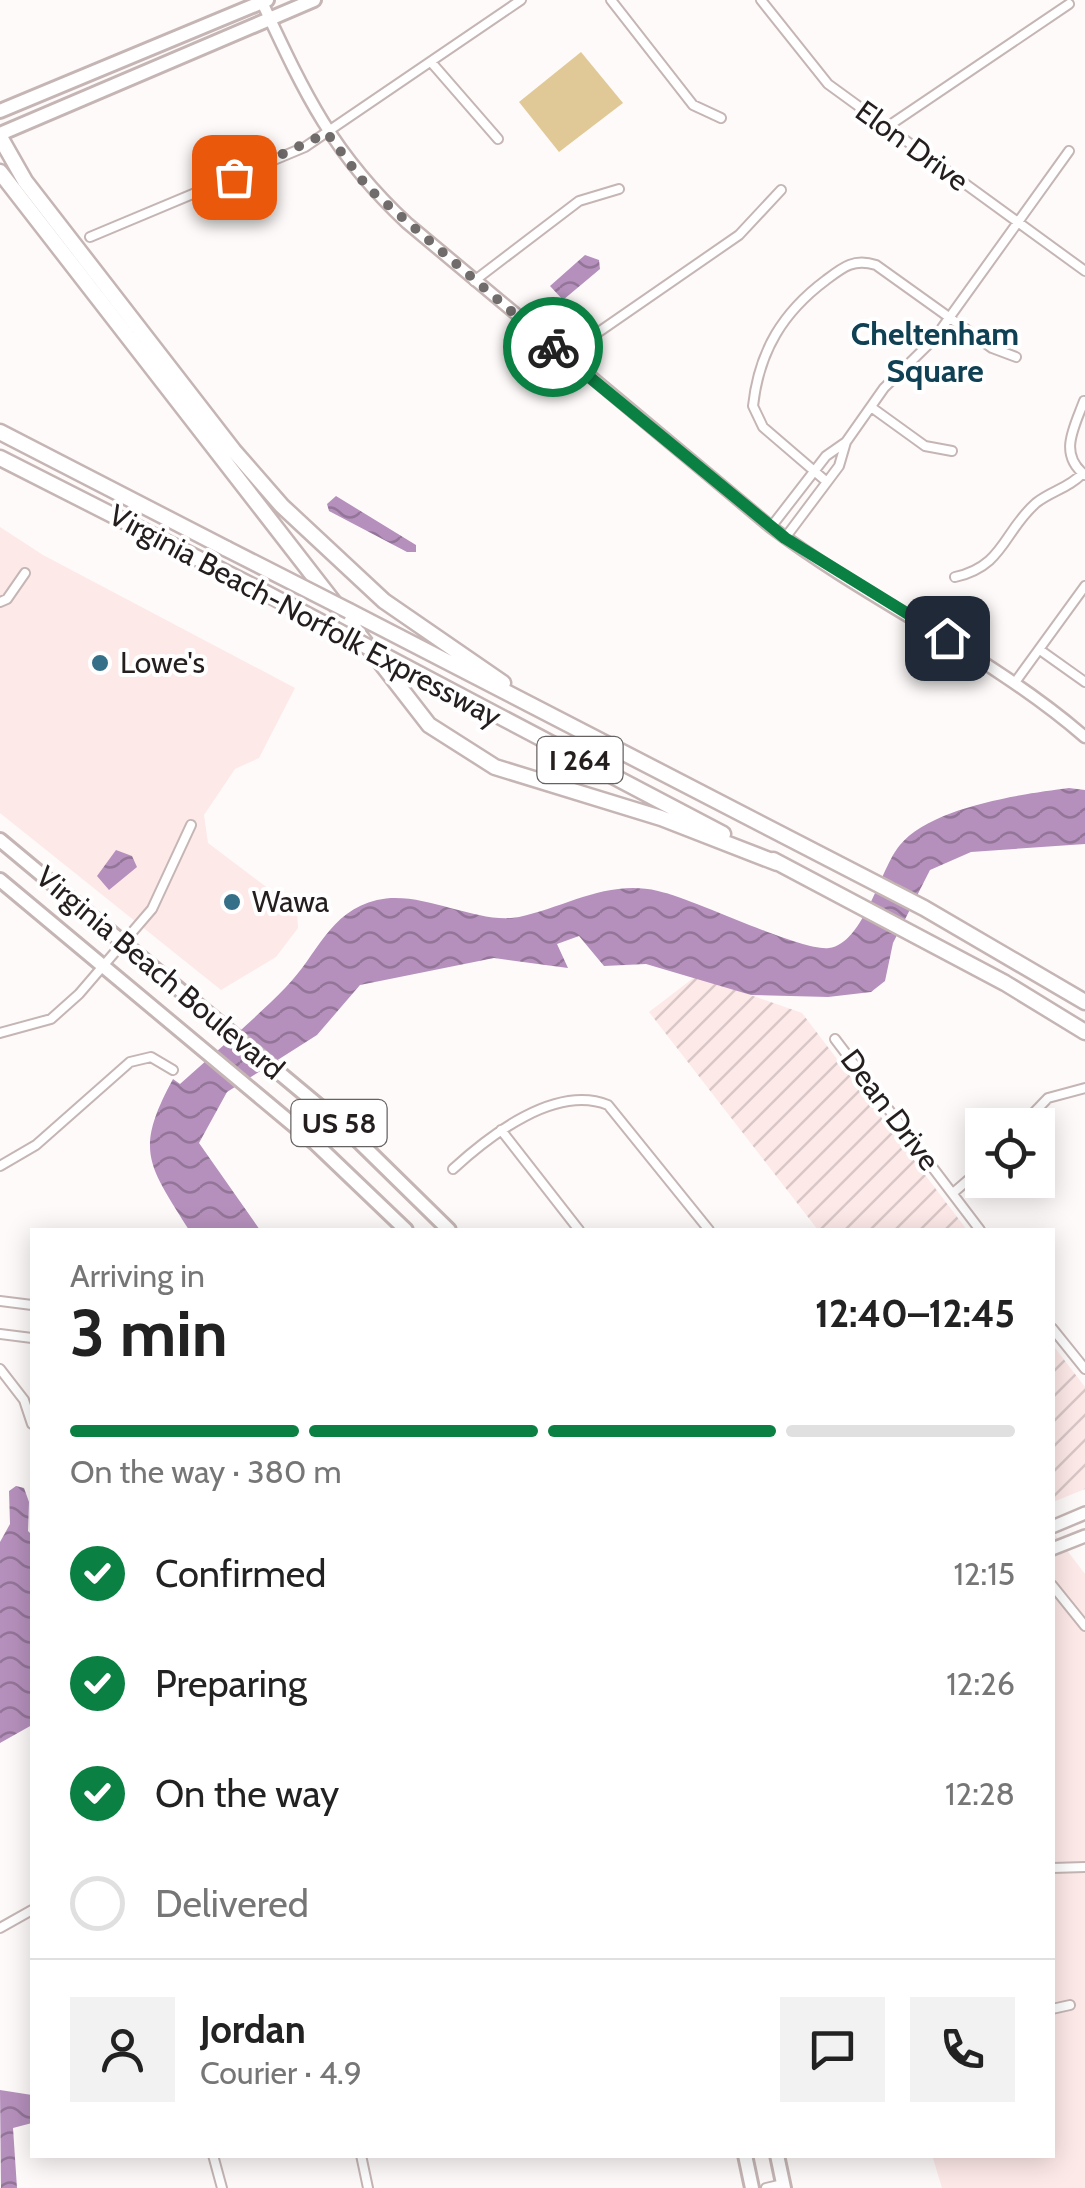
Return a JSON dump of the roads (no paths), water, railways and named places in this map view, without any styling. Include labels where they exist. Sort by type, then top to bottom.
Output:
[{"type":"highway","points":[[0,136],[24,181],[234,451],[282,506],[384,600],[540,710]]},
{"type":"highway","points":[[0,172],[429,725],[495,768],[661,818],[778,862]]},
{"type":"highway","name":"Virginia Beach-Norfolk Expressway","points":[[0,432],[864,876],[1085,1002]]},
{"type":"highway","name":"Virginia Beach-Norfolk Expressway","points":[[0,458],[912,932],[1085,1032]]},
{"type":"main road","points":[[0,136],[314,0]]},
{"type":"main road","points":[[0,111],[263,1]]},
{"type":"main road","name":"Virginia Beach Boulevard","points":[[0,840],[371,1152],[447,1228]]},
{"type":"main road","name":"Virginia Beach Boulevard","points":[[0,880],[343,1167],[404,1228]]},
{"type":"main road","points":[[1055,1526],[1085,1513]]},
{"type":"main road","points":[[1055,1547],[1085,1536]]},
{"type":"main road","points":[[746,2158],[752,2188]]},
{"type":"main road","points":[[778,2158],[783,2186]]},
{"type":"street","points":[[90,237],[305,147],[521,0]]},
{"type":"street","points":[[611,0],[693,105],[722,118]]},
{"type":"street","name":"Elon Drive","points":[[761,0],[828,84],[1085,270]]},
{"type":"street","points":[[263,1],[327,133],[368,188],[771,528],[1016,681],[1085,737]]},
{"type":"street","points":[[887,127],[1069,4]]},
{"type":"street","points":[[431,62],[498,140]]},
{"type":"street","points":[[771,528],[814,471],[846,442],[870,407],[948,318],[1069,151]]},
{"type":"street","points":[[474,280],[579,201],[619,189]]},
{"type":"street","points":[[564,356],[739,234],[781,190]]},
{"type":"street","points":[[827,482],[763,427],[753,406],[769,347],[785,314],[855,262],[876,265],[992,348],[1016,357]]},
{"type":"street","points":[[955,577],[990,563],[1026,513],[1084,474],[1072,462],[1069,450],[1084,401]]},
{"type":"street","points":[[870,407],[925,446],[952,451]]},
{"type":"street","points":[[785,538],[839,466],[846,442]]},
{"type":"street","points":[[0,602],[8,599],[25,573]]},
{"type":"street","points":[[1016,681],[1085,586]]},
{"type":"street","points":[[1040,650],[1085,682]]},
{"type":"street","points":[[0,1033],[51,1019],[125,944],[152,910],[191,825]]},
{"type":"street","name":"Dean Drive","points":[[835,1039],[979,1228]]},
{"type":"street","points":[[0,1166],[36,1145],[130,1062],[152,1057],[172,1070]]},
{"type":"street","points":[[1038,1108],[1048,1098],[1085,1088]]},
{"type":"street","points":[[454,1170],[501,1130],[575,1099],[606,1103],[707,1228]]},
{"type":"street","points":[[501,1130],[578,1228]]},
{"type":"street","points":[[953,1193],[965,1183]]},
{"type":"street","points":[[3,1301],[30,1305]]},
{"type":"street","points":[[1055,1332],[1085,1369]]},
{"type":"street","points":[[0,1334],[30,1338]]},
{"type":"street","points":[[0,1369],[24,1400],[30,1418]]},
{"type":"street","points":[[1055,1589],[1085,1626]]},
{"type":"street","points":[[1055,1868],[1085,1867]]},
{"type":"street","points":[[0,1928],[30,1911]]},
{"type":"street","points":[[1055,2008],[1070,2005]]},
{"type":"street","points":[[215,2158],[222,2188]]},
{"type":"street","points":[[362,2158],[368,2188]]},
{"type":"street","points":[[766,2188],[783,2186]]},
{"type":"water","points":[[585,255],[599,260],[600,269],[563,300],[550,286]]},
{"type":"water","points":[[336,496],[416,545],[416,552],[407,552],[329,511],[327,504]]},
{"type":"water","points":[[1069,788],[1085,790],[1085,844],[971,852],[930,870],[893,943],[885,981],[871,992],[828,997],[751,995],[646,964],[604,966],[579,936],[557,944],[568,968],[494,958],[360,985],[317,1035],[227,1092],[199,1143],[259,1228],[188,1228],[156,1172],[150,1141],[153,1124],[173,1079],[180,1084],[260,1012],[297,975],[335,924],[361,906],[377,900],[412,899],[485,916],[519,917],[604,891],[640,888],[676,896],[796,942],[829,948],[841,943],[862,920],[893,856],[914,832],[978,804]]},
{"type":"water","points":[[116,850],[132,856],[137,867],[109,890],[97,876]]},
{"type":"water","points":[[16,1486],[24,1488],[29,1502],[30,1726],[0,1743],[0,1542],[10,1524],[9,1491]]},
{"type":"water","points":[[0,2090],[30,2095],[30,2124],[13,2128],[17,2188],[1,2188]]},
{"type":"place","name":"Lowe's","points":[[100,663]]},
{"type":"place","name":"Wawa","points":[[232,902]]},
{"type":"district","name":"Cheltenham Square","points":[[935,352]]}]
